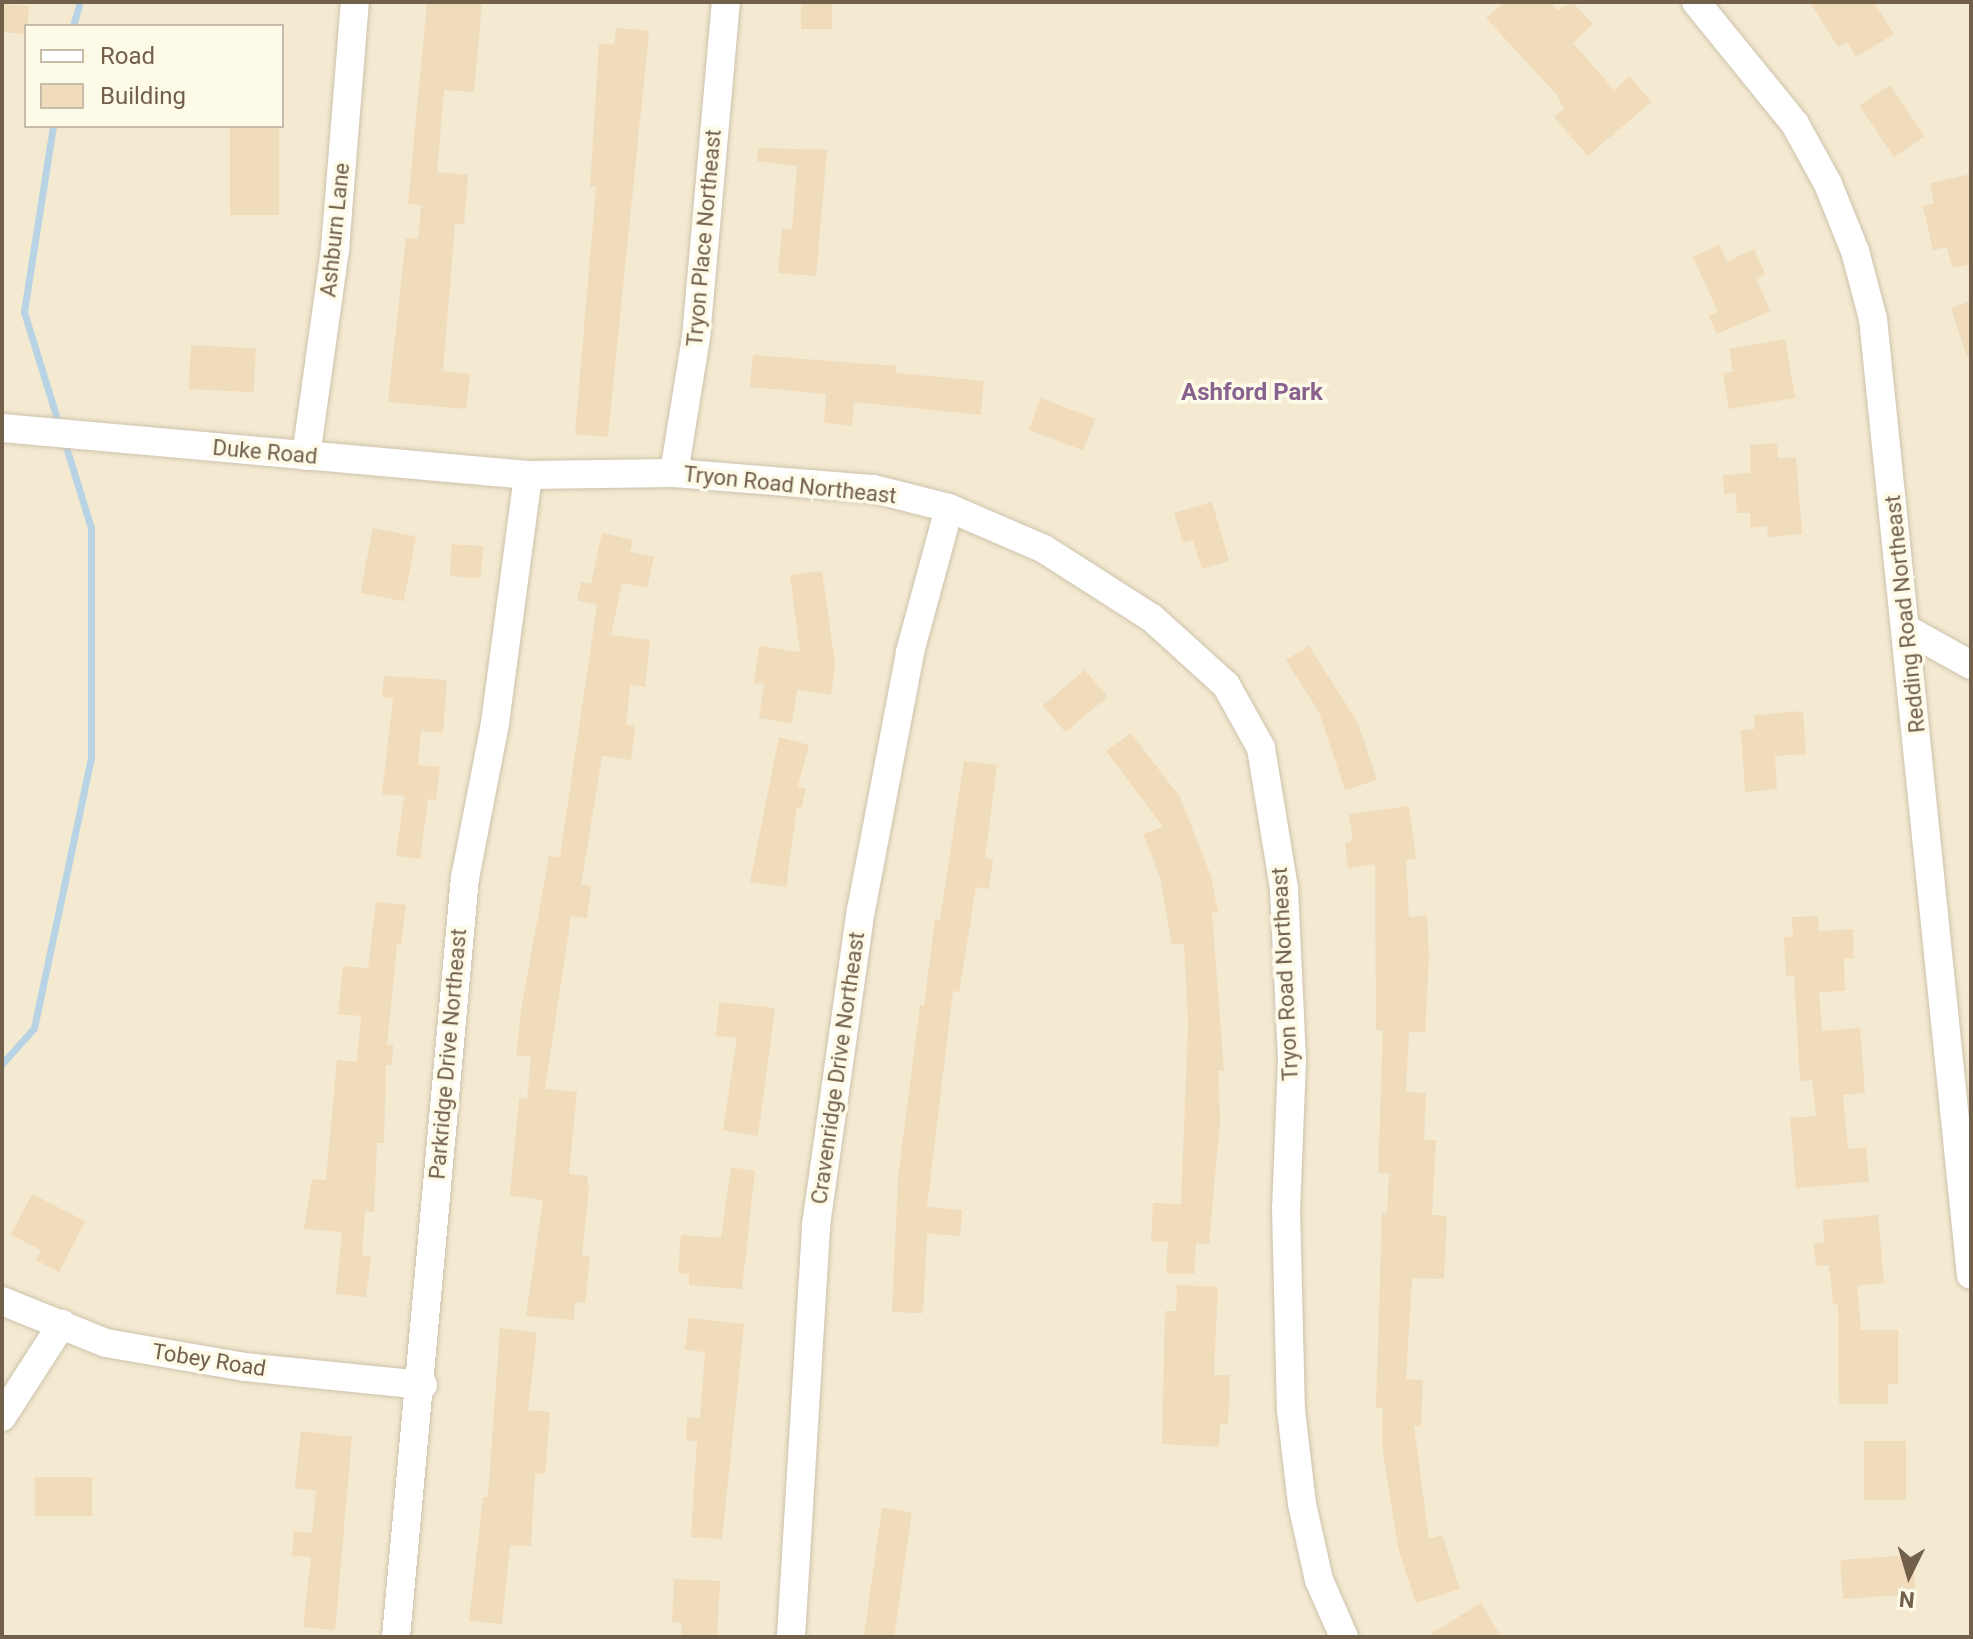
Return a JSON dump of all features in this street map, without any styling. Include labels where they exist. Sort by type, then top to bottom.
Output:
[{"type":"street","name":"Ashburn Lane","points":[[306,456],[335,249],[355,2]]},
{"type":"street","name":"Tryon Place Northeast","points":[[674,473],[696,337],[726,2]]},
{"type":"street","name":"Redding Road Northeast","points":[[1696,2],[1795,124],[1828,184],[1855,251],[1873,319],[1908,630],[1971,1275]]},
{"type":"street","name":"Duke Road","points":[[2,428],[528,475]]},
{"type":"street","name":"Tryon Road Northeast","points":[[528,475],[674,473],[874,489],[949,508],[1044,549],[1152,618],[1226,685],[1261,748],[1284,889],[1292,1046],[1286,1208],[1291,1410],[1302,1504],[1319,1580],[1344,1637]]},
{"type":"street","name":"Parkridge Drive Northeast","points":[[396,1637],[423,1385],[428,1273],[465,878],[495,723],[528,475]]},
{"type":"street","name":"Cravenridge Drive Northeast","points":[[791,1637],[816,1225],[870,865],[910,652],[949,508]]},
{"type":"street","points":[[1908,630],[1971,665]]},
{"type":"street","name":"Tobey Road","points":[[2,1301],[106,1343],[198,1359],[423,1385]]},
{"type":"street","points":[[2,1417],[62,1324]]},
{"type":"shaded area","points":[[2,2],[1971,2],[1971,1637],[2,1637]]},
{"type":"building","points":[[427,2],[482,2],[474,92],[444,90],[437,172],[468,175],[464,224],[455,224],[443,371],[470,374],[466,409],[388,402],[406,238],[418,239],[421,205],[408,204]]},
{"type":"building","points":[[801,2],[832,2],[832,29],[801,29]]},
{"type":"building","points":[[1504,2],[1550,2],[1558,10],[1572,2],[1593,24],[1573,43],[1614,90],[1630,76],[1651,102],[1588,156],[1554,117],[1564,109],[1556,94],[1486,18]]},
{"type":"building","points":[[1810,2],[1874,2],[1894,34],[1856,57],[1847,42],[1838,47]]},
{"type":"building","points":[[2,4],[29,6],[24,34],[2,32]]},
{"type":"building","points":[[616,28],[649,31],[608,437],[575,434],[596,187],[590,187],[599,43],[614,45]]},
{"type":"building","points":[[1890,85],[1925,136],[1894,157],[1859,106]]},
{"type":"building","points":[[230,128],[279,128],[279,215],[230,215]]},
{"type":"building","points":[[758,148],[827,150],[816,276],[778,273],[782,229],[792,230],[797,166],[757,161]]},
{"type":"building","points":[[1971,174],[1971,264],[1952,268],[1947,247],[1933,250],[1923,206],[1934,203],[1930,183]]},
{"type":"building","points":[[1719,245],[1727,262],[1754,249],[1765,274],[1756,278],[1770,311],[1717,334],[1709,316],[1718,312],[1693,257]]},
{"type":"building","points":[[1971,301],[1971,357],[1967,357],[1951,308]]},
{"type":"building","points":[[1785,339],[1795,398],[1729,409],[1723,373],[1733,372],[1729,349]]},
{"type":"building","points":[[191,345],[256,348],[254,392],[189,389]]},
{"type":"building","points":[[753,355],[896,366],[896,373],[984,381],[981,415],[854,402],[852,426],[824,423],[826,394],[750,387]]},
{"type":"building","points":[[1041,398],[1095,419],[1083,451],[1029,430]]},
{"type":"building","points":[[1777,443],[1778,458],[1796,457],[1802,534],[1768,537],[1767,526],[1751,528],[1750,513],[1737,513],[1735,493],[1724,494],[1723,475],[1751,473],[1750,445]]},
{"type":"building","points":[[1212,502],[1229,561],[1202,569],[1193,540],[1183,543],[1174,513]]},
{"type":"building","points":[[373,528],[416,536],[404,601],[360,593]]},
{"type":"building","points":[[602,533],[633,540],[630,552],[654,557],[647,588],[622,583],[611,635],[650,640],[645,687],[630,685],[626,725],[635,725],[631,760],[602,756],[581,885],[591,886],[587,918],[571,916],[545,1089],[577,1092],[569,1174],[587,1176],[589,1189],[582,1255],[590,1256],[585,1303],[575,1302],[574,1320],[526,1316],[543,1200],[510,1196],[519,1098],[527,1099],[531,1057],[516,1055],[522,1004],[549,856],[560,857],[597,605],[577,600],[581,582],[591,584]]},
{"type":"building","points":[[452,544],[483,546],[481,578],[450,576]]},
{"type":"building","points":[[822,571],[835,664],[831,695],[797,690],[792,723],[759,718],[764,684],[754,683],[759,646],[800,652],[790,575]]},
{"type":"building","points":[[1309,646],[1358,723],[1377,780],[1345,790],[1319,712],[1286,660]]},
{"type":"building","points":[[1085,670],[1107,697],[1065,732],[1043,705]]},
{"type":"building","points":[[384,676],[447,680],[443,733],[421,731],[418,765],[440,767],[436,800],[428,799],[420,859],[396,856],[404,796],[382,794],[393,698],[382,697]]},
{"type":"building","points":[[1803,711],[1806,754],[1775,756],[1777,789],[1745,792],[1741,730],[1755,729],[1754,715]]},
{"type":"building","points":[[1131,733],[1180,797],[1211,876],[1218,912],[1212,913],[1224,1071],[1218,1070],[1220,1120],[1209,1244],[1196,1243],[1194,1274],[1166,1273],[1168,1242],[1151,1241],[1153,1203],[1181,1204],[1188,1025],[1184,943],[1172,945],[1160,877],[1143,834],[1163,827],[1106,751]]},
{"type":"building","points":[[779,737],[809,745],[798,786],[806,789],[801,808],[797,807],[786,887],[750,882]]},
{"type":"building","points":[[964,761],[997,765],[985,858],[993,859],[989,889],[976,887],[959,992],[953,991],[927,1207],[962,1210],[960,1236],[927,1233],[923,1313],[892,1312],[898,1178],[920,1005],[924,1006],[935,920],[940,920]]},
{"type":"building","points":[[1409,806],[1416,859],[1406,860],[1409,917],[1427,916],[1429,957],[1425,1032],[1409,1032],[1406,1092],[1426,1093],[1424,1140],[1436,1140],[1432,1215],[1447,1216],[1444,1279],[1412,1278],[1406,1379],[1423,1380],[1421,1426],[1414,1426],[1429,1539],[1442,1535],[1460,1589],[1416,1603],[1398,1548],[1382,1445],[1383,1408],[1376,1408],[1382,1213],[1387,1213],[1389,1173],[1378,1173],[1383,1031],[1376,1030],[1375,864],[1348,868],[1345,843],[1353,841],[1349,814]]},
{"type":"building","points":[[376,902],[406,905],[401,944],[397,944],[387,1045],[393,1045],[392,1065],[386,1065],[384,1143],[377,1143],[374,1212],[365,1211],[362,1256],[371,1257],[366,1297],[336,1294],[342,1232],[304,1229],[312,1179],[326,1180],[337,1060],[357,1062],[361,1016],[338,1014],[343,966],[368,968]]},
{"type":"building","points":[[1818,916],[1819,931],[1853,929],[1854,958],[1844,959],[1845,991],[1819,992],[1822,1031],[1860,1028],[1865,1093],[1843,1095],[1848,1149],[1866,1147],[1869,1182],[1796,1188],[1790,1118],[1816,1116],[1812,1080],[1800,1081],[1794,975],[1786,976],[1784,937],[1793,936],[1792,917]]},
{"type":"building","points":[[719,1002],[775,1008],[758,1136],[723,1130],[737,1038],[716,1036]]},
{"type":"building","points":[[731,1167],[755,1171],[742,1289],[689,1285],[689,1274],[678,1273],[681,1235],[721,1238]]},
{"type":"building","points":[[32,1194],[85,1221],[59,1272],[36,1260],[41,1250],[11,1235]]},
{"type":"building","points":[[1878,1215],[1884,1283],[1857,1286],[1861,1330],[1898,1330],[1898,1384],[1888,1384],[1888,1404],[1839,1404],[1838,1304],[1833,1304],[1829,1265],[1816,1266],[1814,1243],[1824,1242],[1823,1220]]},
{"type":"building","points":[[1177,1285],[1218,1287],[1214,1375],[1230,1375],[1228,1424],[1220,1424],[1219,1447],[1162,1444],[1165,1311],[1176,1311]]},
{"type":"building","points":[[689,1318],[744,1324],[722,1539],[691,1537],[697,1441],[686,1440],[687,1417],[700,1418],[705,1352],[685,1350]]},
{"type":"building","points":[[500,1328],[537,1333],[528,1410],[550,1412],[545,1474],[535,1473],[531,1546],[510,1545],[502,1624],[469,1621],[483,1497],[488,1497]]},
{"type":"building","points":[[301,1431],[352,1437],[335,1630],[303,1627],[311,1557],[292,1556],[294,1531],[312,1533],[316,1491],[295,1488]]},
{"type":"building","points":[[1864,1441],[1906,1441],[1906,1500],[1864,1500]]},
{"type":"building","points":[[35,1477],[92,1477],[92,1516],[35,1516]]},
{"type":"building","points":[[882,1508],[912,1512],[894,1637],[864,1637]]},
{"type":"building","points":[[1913,1555],[1916,1594],[1843,1599],[1840,1560]]},
{"type":"building","points":[[674,1579],[720,1581],[717,1637],[681,1637],[682,1623],[672,1622]]},
{"type":"building","points":[[1481,1603],[1501,1637],[1426,1637]]},
{"type":"waterway","points":[[74,24],[80,2]]},
{"type":"waterway","points":[[53,128],[24,312],[59,425]]},
{"type":"waterway","points":[[2,1064],[34,1028],[91,757],[91,528],[64,440]]},
{"type":"district","name":"Ashford Park","points":[[1252,393]]}]
